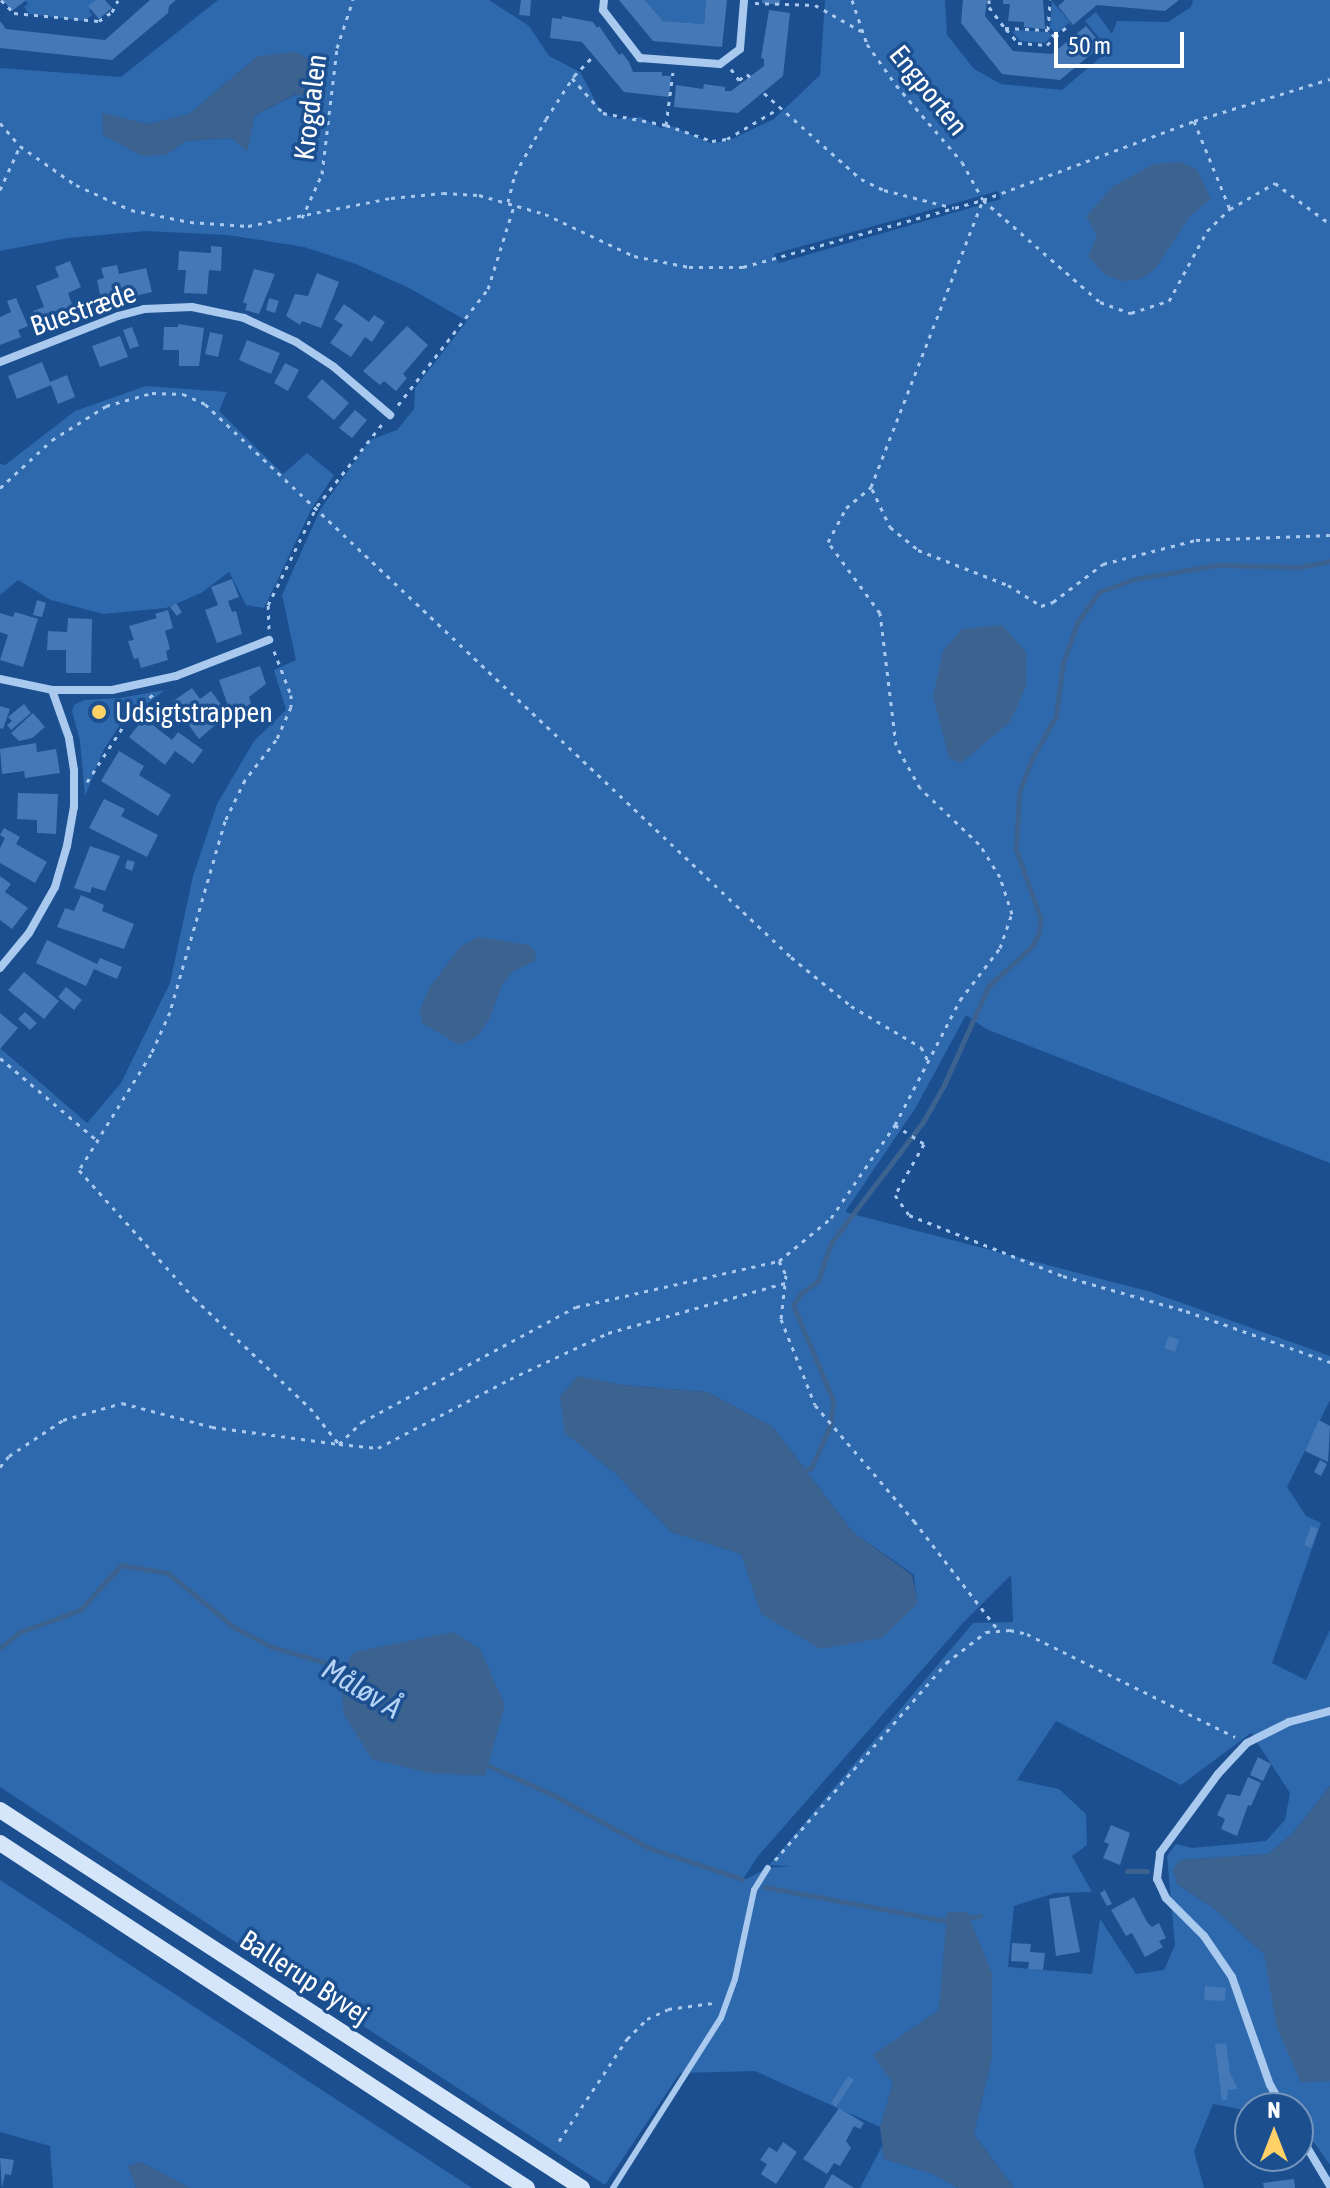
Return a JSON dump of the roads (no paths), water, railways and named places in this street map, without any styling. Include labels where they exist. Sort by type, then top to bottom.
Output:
[{"type":"main road","name":"Ballerup Byvej","points":[[0,1810],[582,2188]]},
{"type":"main road","name":"Ballerup Byvej","points":[[0,1843],[527,2188]]},
{"type":"street","points":[[604,0],[603,10],[640,58],[720,64],[740,49],[744,1]]},
{"type":"street","name":"Buestræde","points":[[0,362],[118,316],[144,309],[192,307],[244,318],[296,342],[334,367],[390,415]]},
{"type":"street","points":[[0,679],[52,690],[112,690],[176,676],[269,640]]},
{"type":"street","points":[[0,968],[29,933],[55,887],[74,807],[74,770],[69,738],[52,690]]},
{"type":"street","points":[[1274,2092],[1232,1977],[1204,1936],[1166,1898],[1157,1879],[1160,1853],[1218,1774],[1247,1743],[1289,1722],[1330,1711]]},
{"type":"street","points":[[1314,2159],[1330,2186]]},
{"type":"lane","points":[[613,2188],[721,2018],[735,1979],[754,1890],[768,1868]]},
{"type":"water","points":[[296,52],[311,61],[306,97],[296,94],[255,115],[247,152],[232,138],[186,141],[166,155],[142,156],[103,135],[102,113],[148,124],[189,114],[258,56]]},
{"type":"water","points":[[1182,162],[1197,170],[1211,199],[1190,216],[1155,269],[1141,279],[1122,281],[1104,274],[1088,256],[1097,236],[1086,216],[1114,186],[1154,164]]},
{"type":"water","points":[[1002,625],[1026,652],[1026,687],[1010,722],[961,763],[949,758],[933,696],[943,651],[962,629]]},
{"type":"water","points":[[479,937],[529,945],[536,952],[535,961],[512,972],[502,985],[490,1018],[477,1037],[459,1045],[422,1023],[420,1010],[429,988],[460,947]]},
{"type":"water","points":[[578,1376],[623,1385],[708,1392],[773,1427],[853,1532],[912,1575],[918,1603],[882,1638],[820,1649],[761,1614],[741,1554],[671,1532],[615,1473],[565,1433],[560,1396]]},
{"type":"water","points":[[453,1632],[480,1649],[505,1705],[485,1776],[430,1773],[372,1759],[344,1715],[340,1674],[354,1652]]},
{"type":"water","points":[[1330,1786],[1330,2081],[1301,2082],[1277,2028],[1264,1954],[1215,1909],[1177,1884],[1173,1869],[1180,1860],[1268,1854],[1292,1834]]},
{"type":"water","points":[[947,1912],[967,1912],[992,1973],[992,2057],[974,2134],[1014,2188],[958,2188],[933,2174],[884,2159],[880,2127],[893,2083],[873,2055],[939,2010]]},
{"type":"water","points":[[141,2162],[189,2188],[136,2188],[128,2166]]},
{"type":"waterway","points":[[805,1470],[811,1468],[830,1426],[833,1400],[793,1305],[801,1293],[818,1281],[831,1243],[923,1122],[944,1085],[988,987],[1033,945],[1038,935],[1041,920],[1016,849],[1019,793],[1031,760],[1056,716],[1063,663],[1077,623],[1099,592],[1135,579],[1216,565],[1300,567],[1330,561]]},
{"type":"waterway","name":"Måløv Å","points":[[0,1648],[20,1632],[80,1610],[121,1565],[168,1573],[235,1628],[272,1647],[330,1664],[347,1675]]},
{"type":"waterway","name":"Måløv Å","points":[[483,1763],[553,1795],[649,1848],[742,1879]]},
{"type":"waterway","name":"Måløv Å","points":[[1127,1871],[1147,1871]]},
{"type":"waterway","name":"Måløv Å","points":[[765,1887],[941,1920],[953,1919]]},
{"type":"waterway","name":"Måløv Å","points":[[967,1918],[980,1916]]},
{"type":"place","name":"Udsigtstrappen","points":[[99,712]]}]
